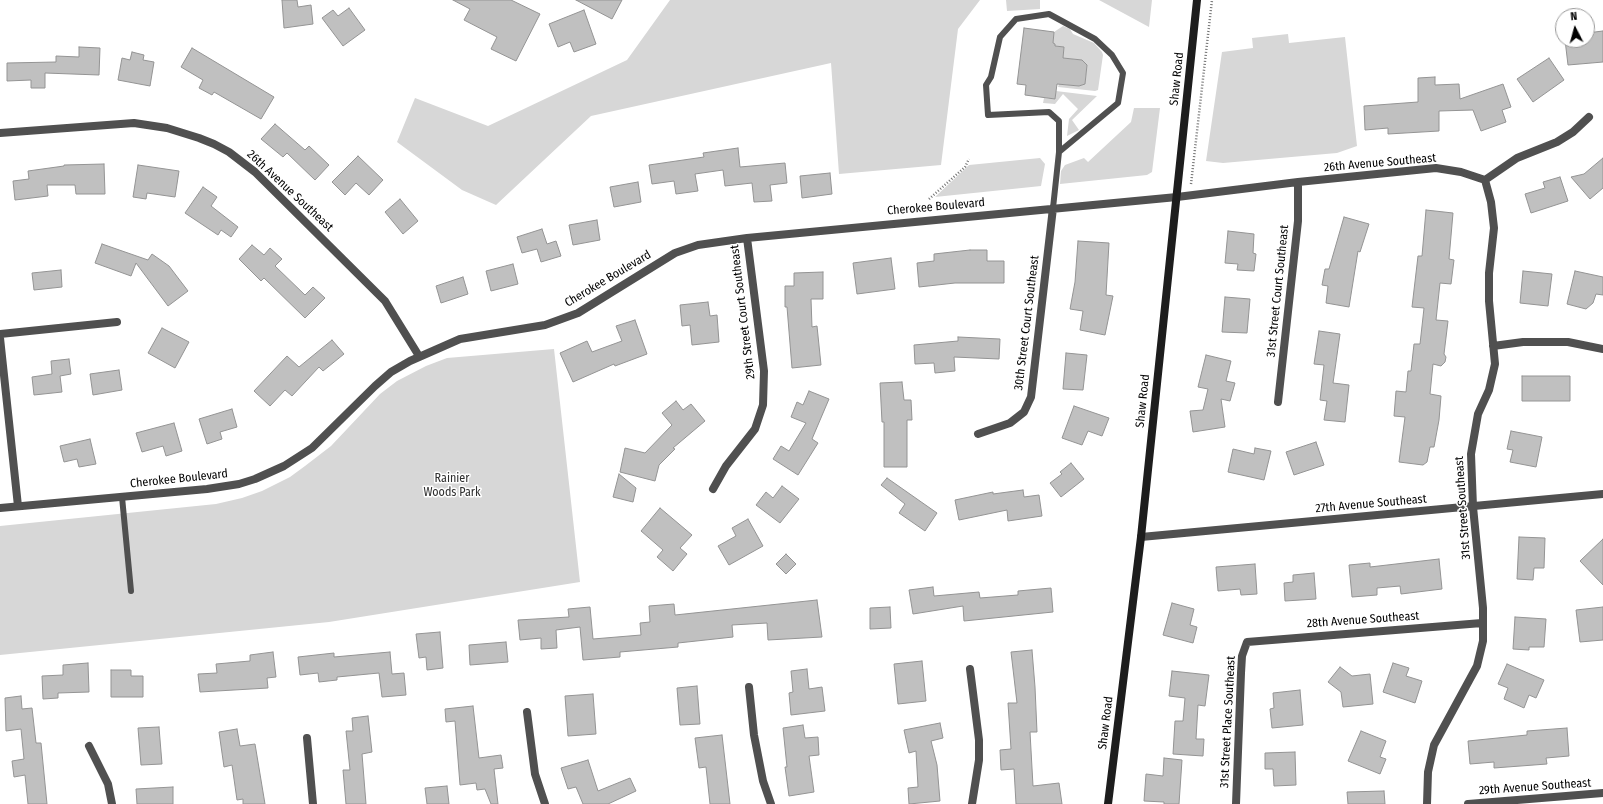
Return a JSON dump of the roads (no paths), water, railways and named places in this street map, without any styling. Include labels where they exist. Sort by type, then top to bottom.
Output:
[{"type":"main road","name":"Shaw Road","points":[[1108,804],[1141,537],[1197,0]]},
{"type":"street","points":[[1485,180],[1517,158],[1558,142],[1573,132],[1589,117]]},
{"type":"street","name":"26th Avenue Southeast","points":[[0,134],[134,124],[167,128],[214,144],[229,152],[256,172],[385,301],[419,356]]},
{"type":"street","name":"26th Avenue Southeast","points":[[1177,197],[1298,182],[1436,168],[1461,172],[1485,180]]},
{"type":"street","name":"31st Street Southeast","points":[[1427,804],[1430,757],[1434,745],[1477,666],[1482,645],[1481,589],[1471,478],[1472,447],[1478,414],[1493,378],[1495,364],[1489,301],[1489,280],[1494,228],[1491,202],[1485,180]]},
{"type":"street","name":"31st Street Court Southeast","points":[[1278,402],[1298,221],[1298,182]]},
{"type":"street","name":"Cherokee Boulevard","points":[[0,508],[223,487],[255,479],[284,466],[324,437],[391,372],[419,356],[460,339],[545,325],[578,313],[675,253],[698,245],[747,238],[1177,197]]},
{"type":"street","name":"30th Street Court Southeast","points":[[978,434],[1010,423],[1024,412],[1031,397],[1053,208]]},
{"type":"street","name":"29th Street Court Southeast","points":[[712,489],[726,466],[755,429],[764,405],[764,372],[747,238]]},
{"type":"street","points":[[0,334],[118,322]]},
{"type":"street","points":[[0,338],[18,506]]},
{"type":"street","points":[[1493,346],[1523,342],[1568,342],[1603,349]]},
{"type":"street","name":"27th Avenue Southeast","points":[[1141,537],[1603,494]]},
{"type":"street","name":"28th Avenue Southeast","points":[[1247,642],[1482,623]]},
{"type":"street","name":"31st Street Place Southeast","points":[[1236,804],[1242,656],[1247,642]]},
{"type":"street","points":[[970,670],[979,740],[979,760],[972,804]]},
{"type":"street","points":[[749,687],[754,735],[763,781],[771,804]]},
{"type":"street","points":[[527,712],[535,774],[545,804]]},
{"type":"street","points":[[307,738],[313,804]]},
{"type":"street","points":[[89,746],[108,784],[112,804]]},
{"type":"street","name":"29th Avenue Southeast","points":[[1468,804],[1603,794]]},
{"type":"lane","points":[[1053,208],[1059,152],[1059,121],[1049,112],[988,115],[986,85],[991,77],[1000,37],[1016,19],[1049,14],[1095,39],[1112,55],[1123,73],[1118,103],[1059,152]]},
{"type":"lane","points":[[122,497],[132,591]]},
{"type":"park label","name":"Rainier Woods Park","points":[[452,486]]}]
